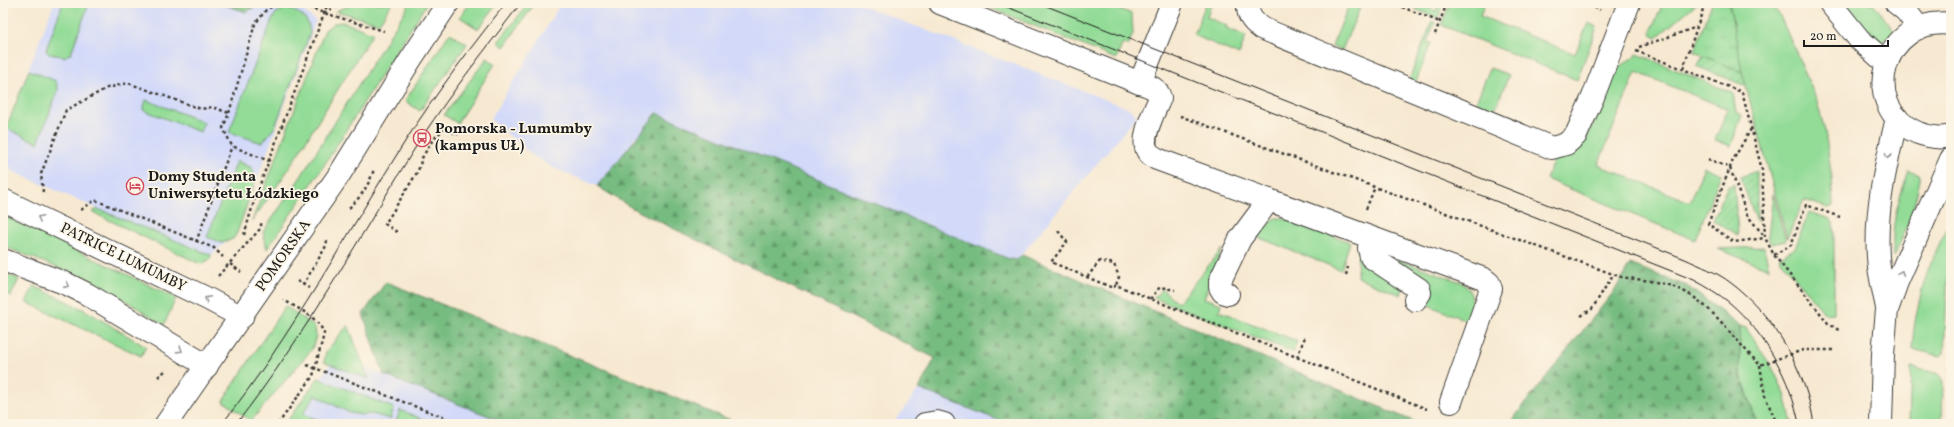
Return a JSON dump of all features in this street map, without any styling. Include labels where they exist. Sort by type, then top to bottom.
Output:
[{"type":"street","name":"POMORSKA","points":[[166,424],[242,317],[339,175],[411,59],[448,3]]},
{"type":"street","points":[[940,3],[1155,89],[1159,93],[1160,98],[1146,134],[1145,142],[1148,153],[1157,159],[1484,279],[1489,283],[1491,289],[1451,402]]},
{"type":"street","points":[[1140,83],[1172,3]]},
{"type":"street","points":[[1248,3],[1249,16],[1254,23],[1261,28],[1552,148],[1566,144],[1576,135],[1593,97],[1629,3]]},
{"type":"street","points":[[1830,3],[1859,39],[1886,63]]},
{"type":"street","points":[[1896,3],[1906,11],[1919,28]]},
{"type":"street","points":[[1951,24],[1933,24],[1919,28],[1903,37],[1893,48],[1886,63],[1884,86],[1888,103],[1897,118],[1911,130],[1927,136],[1945,138],[1951,136]]},
{"type":"street","points":[[1887,310],[1878,258],[1878,235],[1883,177],[1897,118]]},
{"type":"street","points":[[1881,424],[1883,354],[1887,310],[1897,282],[1951,159]]},
{"type":"street","name":"PATRICE LUMUMBY","points":[[3,200],[206,298],[242,317]]},
{"type":"street","points":[[1228,294],[1223,292],[1220,287],[1220,281],[1240,239],[1269,200]]},
{"type":"street","points":[[1373,239],[1370,248],[1371,257],[1419,289],[1420,293],[1415,300]]},
{"type":"street","points":[[3,260],[67,284],[87,294],[207,366]]},
{"type":"street","points":[[925,424],[937,422],[944,424]]},
{"type":"path","points":[[269,161],[232,146],[223,128],[229,113],[255,24],[266,10],[278,3]]},
{"type":"path","points":[[297,3],[324,13],[384,31]]},
{"type":"path","points":[[244,235],[256,195],[328,3]]},
{"type":"path","points":[[324,13],[344,3]]},
{"type":"path","points":[[1435,34],[1447,3]]},
{"type":"path","points":[[1683,69],[1705,3]]},
{"type":"path","points":[[1402,7],[1440,22]]},
{"type":"path","points":[[1697,27],[1631,49],[1742,92],[1762,170],[1765,238]]},
{"type":"path","points":[[44,198],[41,174],[66,110],[108,88],[128,83],[201,109],[212,107],[229,113]]},
{"type":"path","points":[[1156,107],[1621,277],[1648,280],[1680,289],[1702,304],[1760,365],[1765,396],[1777,424]]},
{"type":"path","points":[[397,232],[385,224],[418,171],[422,158],[446,127],[458,135]]},
{"type":"path","points":[[1752,129],[1730,168],[1708,224],[1734,242],[1765,238]]},
{"type":"path","points":[[196,242],[232,146]]},
{"type":"path","points":[[1708,159],[1730,168],[1747,215],[1765,238],[1774,255],[1828,323],[1840,331]]},
{"type":"path","points":[[76,213],[95,200],[214,248],[223,257]]},
{"type":"path","points":[[1774,255],[1791,245],[1806,205],[1840,217]]},
{"type":"path","points":[[216,278],[260,229],[262,221]]},
{"type":"path","points":[[1058,231],[1067,242],[1051,262],[1113,288],[1119,277],[1114,264],[1100,261],[1087,277]]},
{"type":"path","points":[[1581,316],[1592,309],[1613,274]]},
{"type":"path","points":[[296,281],[309,288]]},
{"type":"path","points":[[1116,285],[1445,416],[1451,402]]},
{"type":"path","points":[[1150,299],[1160,287],[1175,290]]},
{"type":"path","points":[[278,424],[309,384],[316,368],[324,334],[322,327],[316,320],[285,300]]},
{"type":"path","points":[[1297,357],[1305,337]]},
{"type":"path","points":[[1760,365],[1803,350],[1833,350]]},
{"type":"path","points":[[307,365],[461,424]]},
{"type":"shaded area","points":[[54,3],[294,3],[316,21],[237,233],[211,255],[98,209],[12,171],[3,154],[3,136]]},
{"type":"shaded area","points":[[561,3],[856,3],[1130,109],[1137,116],[1017,260],[1009,259],[635,137],[627,151],[597,186],[554,168],[535,157],[490,119]]},
{"type":"shaded area","points":[[336,356],[509,424],[290,424]]},
{"type":"shaded area","points":[[919,389],[1008,424],[892,424]]},
{"type":"green space","points":[[63,3],[89,3],[71,53],[64,57],[48,53],[46,50]]},
{"type":"green space","points":[[219,3],[255,3],[253,8],[246,12]]},
{"type":"green space","points":[[355,3],[392,3],[379,23],[336,11]]},
{"type":"green space","points":[[410,3],[427,3],[321,170],[267,249],[263,232],[298,181]]},
{"type":"green space","points":[[470,3],[498,3],[478,29],[460,17]]},
{"type":"green space","points":[[529,3],[535,3],[504,47],[498,42]]},
{"type":"green space","points":[[978,3],[1104,3],[1132,14],[1133,34],[1128,46],[1123,43],[1116,59]]},
{"type":"green space","points":[[1206,3],[1212,3],[1207,17],[1227,26],[1226,28],[1246,36],[1239,55],[1194,35]]},
{"type":"green space","points":[[1350,3],[1362,3],[1342,50],[1332,46]]},
{"type":"green space","points":[[1439,3],[1444,3],[1438,18],[1415,9],[1417,4],[1436,11]]},
{"type":"green space","points":[[1450,3],[1485,3],[1480,16],[1575,54],[1588,23],[1597,27],[1577,80],[1441,25]]},
{"type":"green space","points":[[1663,3],[1697,3],[1657,37],[1650,34]]},
{"type":"green space","points":[[1712,3],[1729,3],[1742,72],[1694,52]]},
{"type":"green space","points":[[1729,3],[1771,3],[1780,16],[1816,98],[1825,131],[1832,179],[1833,206],[1828,208],[1804,200],[1787,238],[1742,72]]},
{"type":"green space","points":[[1845,3],[1873,3],[1895,32],[1880,44],[1866,30]]},
{"type":"green space","points":[[287,8],[306,19],[310,33],[275,127],[262,143],[229,132],[272,20],[276,13]]},
{"type":"green space","points":[[1432,21],[1435,22],[1427,42],[1431,43],[1416,82],[1409,80]]},
{"type":"green space","points":[[343,22],[373,33],[286,173],[252,221],[325,30],[334,23]]},
{"type":"green space","points":[[449,34],[452,34],[467,44],[420,111],[405,101]]},
{"type":"green space","points":[[1637,54],[1733,93],[1736,112],[1742,115],[1731,146],[1715,140],[1728,109],[1636,72],[1598,165],[1690,202],[1704,167],[1721,174],[1695,240],[1546,179],[1555,157],[1573,151],[1584,142],[1595,121],[1616,66],[1619,67],[1635,57]]},
{"type":"green space","points":[[1704,56],[1742,72],[1746,86],[1696,66]]},
{"type":"green space","points":[[487,58],[495,64],[457,123],[444,115]]},
{"type":"green space","points":[[1490,68],[1509,75],[1493,114],[1474,107]]},
{"type":"green space","points":[[29,70],[56,81],[58,90],[38,143],[6,128]]},
{"type":"green space","points":[[146,100],[204,122],[200,132],[143,110]]},
{"type":"green space","points":[[657,113],[1009,259],[1017,260],[1022,255],[1420,424],[1008,424],[919,389],[935,358],[632,208],[597,186]]},
{"type":"green space","points":[[237,161],[252,168],[256,179],[237,233],[233,239],[222,243],[207,237]]},
{"type":"green space","points":[[1757,171],[1757,222],[1740,177]]},
{"type":"green space","points":[[1909,171],[1920,175],[1920,180],[1912,215],[1894,257],[1894,224],[1901,192]]},
{"type":"green space","points":[[1734,184],[1738,235],[1713,221],[1727,187]]},
{"type":"green space","points":[[1773,194],[1786,241],[1771,244],[1768,237]]},
{"type":"green space","points":[[98,209],[211,255],[210,259],[202,264],[198,263],[92,212]]},
{"type":"green space","points":[[1809,212],[1830,219],[1834,224],[1834,313],[1825,314],[1779,258],[1795,248]]},
{"type":"green space","points":[[3,215],[176,298],[164,325],[119,296],[79,276],[3,246]]},
{"type":"green space","points":[[1276,218],[1286,218],[1350,242],[1341,270],[1252,235],[1265,223]]},
{"type":"green space","points":[[1951,222],[1951,254],[1948,271],[1944,353],[1941,356],[1912,349],[1916,316],[1924,283],[1929,267]]},
{"type":"green space","points":[[1358,245],[1362,255],[1403,287],[1401,295],[1357,277]]},
{"type":"green space","points":[[1764,247],[1769,269],[1718,249]]},
{"type":"green space","points":[[1222,249],[1204,298],[1221,304],[1219,311],[1297,341],[1293,352],[1154,298],[1162,289],[1178,303]]},
{"type":"green space","points":[[1380,253],[1461,282],[1466,286],[1472,300],[1468,321],[1423,303]]},
{"type":"green space","points":[[1630,264],[1687,286],[1740,326],[1740,374],[1757,424],[1509,424],[1615,290]]},
{"type":"green space","points":[[3,273],[19,279],[11,296],[3,292]]},
{"type":"green space","points":[[386,282],[741,424],[509,424],[384,375],[363,314]]},
{"type":"green space","points":[[34,286],[85,310],[146,347],[141,356],[26,302]]},
{"type":"green space","points":[[285,306],[315,327],[316,336],[312,349],[251,421],[223,401]]},
{"type":"green space","points":[[348,325],[369,379],[324,362],[326,352]]},
{"type":"green space","points":[[1740,326],[1746,328],[1773,369],[1785,394],[1792,424],[1757,424],[1740,371]]},
{"type":"green space","points":[[1911,367],[1939,374],[1943,379],[1942,424],[1909,424]]},
{"type":"green space","points":[[318,378],[394,408],[390,419],[373,414],[362,415],[350,413],[315,395],[303,414],[321,421],[321,424],[285,424]]},
{"type":"green space","points":[[400,410],[434,424],[402,424],[396,422]]},
{"type":"tram line","points":[[222,424],[248,390],[295,320],[418,122],[454,70],[506,3]]},
{"type":"tram line","points":[[236,424],[262,390],[310,319],[422,137],[470,69],[521,3]]},
{"type":"tram line","points":[[997,3],[1694,280],[1730,303],[1743,315],[1765,343],[1783,374],[1790,391],[1799,424]]},
{"type":"tram line","points":[[1039,3],[1685,259],[1714,272],[1726,279],[1747,296],[1774,327],[1786,345],[1804,384],[1814,424]]},
{"type":"place","name":"Pomorska - Lumumby (kampus UŁ)","points":[[422,138]]},
{"type":"place","name":"Domy Studenta Uniwersytetu Łódzkiego","points":[[135,186]]}]
